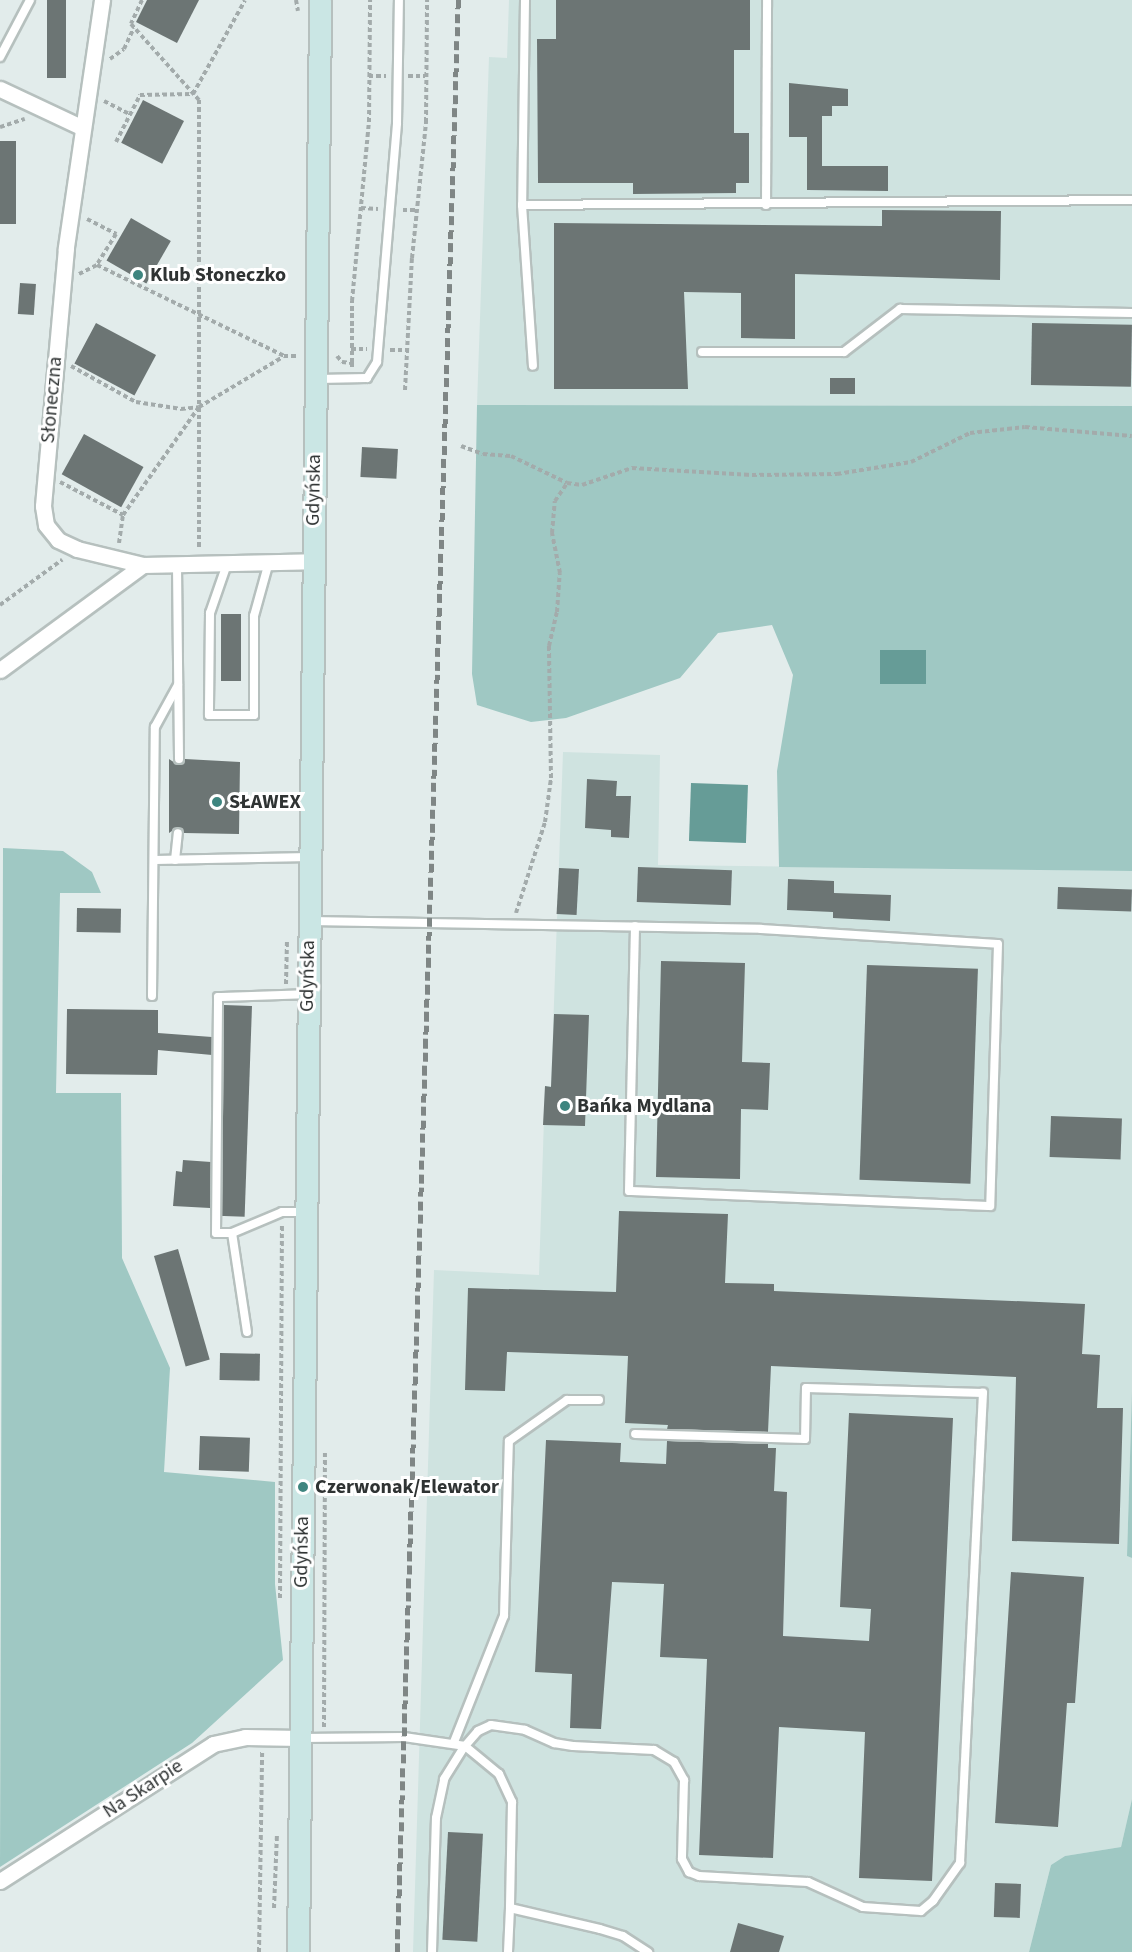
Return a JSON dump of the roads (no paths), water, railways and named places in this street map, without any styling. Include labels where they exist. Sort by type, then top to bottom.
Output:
[{"type":"main road","name":"Gdyńska","points":[[298,1952],[320,0]]},
{"type":"street","name":"Słoneczna","points":[[102,0],[95,63],[81,127],[72,194],[43,506],[46,525],[58,540],[77,549],[143,566],[313,561]]},
{"type":"street","points":[[0,89],[81,127]]},
{"type":"street","points":[[0,670],[143,566]]},
{"type":"street","name":"Na Skarpie","points":[[0,1881],[213,1744],[244,1737],[300,1738]]},
{"type":"lane","points":[[0,57],[30,0]]},
{"type":"lane","points":[[317,379],[367,378],[377,362],[397,123],[399,0]]},
{"type":"lane","points":[[525,0],[522,205],[532,366]]},
{"type":"lane","points":[[766,205],[767,0]]},
{"type":"lane","points":[[522,205],[766,205],[1132,200]]},
{"type":"lane","points":[[702,352],[844,352],[900,309],[1132,313]]},
{"type":"lane","points":[[226,564],[210,613],[209,715],[254,715],[254,616],[269,562]]},
{"type":"lane","points":[[177,566],[179,759]]},
{"type":"lane","points":[[152,996],[155,727],[178,685]]},
{"type":"lane","points":[[175,860],[178,833]]},
{"type":"lane","points":[[155,860],[311,857]]},
{"type":"lane","points":[[310,921],[512,924],[760,928],[998,944],[990,1206],[629,1191],[635,926]]},
{"type":"lane","points":[[305,1212],[282,1212],[232,1233],[216,1233],[218,997],[308,994]]},
{"type":"lane","points":[[232,1233],[247,1332]]},
{"type":"lane","points":[[432,1952],[435,1818],[444,1779],[465,1746],[478,1731],[491,1725],[525,1730],[554,1743],[573,1746],[654,1750],[674,1762],[684,1780],[682,1859],[689,1872],[699,1876],[808,1882],[863,1907],[921,1911],[933,1901],[960,1863],[983,1394],[806,1388],[805,1439],[635,1434]]},
{"type":"lane","points":[[454,1742],[504,1616],[509,1441],[567,1400],[598,1400]]},
{"type":"lane","points":[[300,1738],[404,1737],[454,1742],[465,1746],[499,1774],[512,1802],[510,1908],[506,1950]]},
{"type":"lane","points":[[510,1908],[608,1931],[648,1952]]},
{"type":"railway","points":[[397,1952],[458,0]]},
{"type":"place","name":"Klub Słoneczko","points":[[138,275]]},
{"type":"place","name":"SŁAWEX","points":[[217,802]]},
{"type":"place","name":"Bańka Mydlana","points":[[565,1106]]},
{"type":"place","name":"Czerwonak/Elewator","points":[[303,1487]]}]
